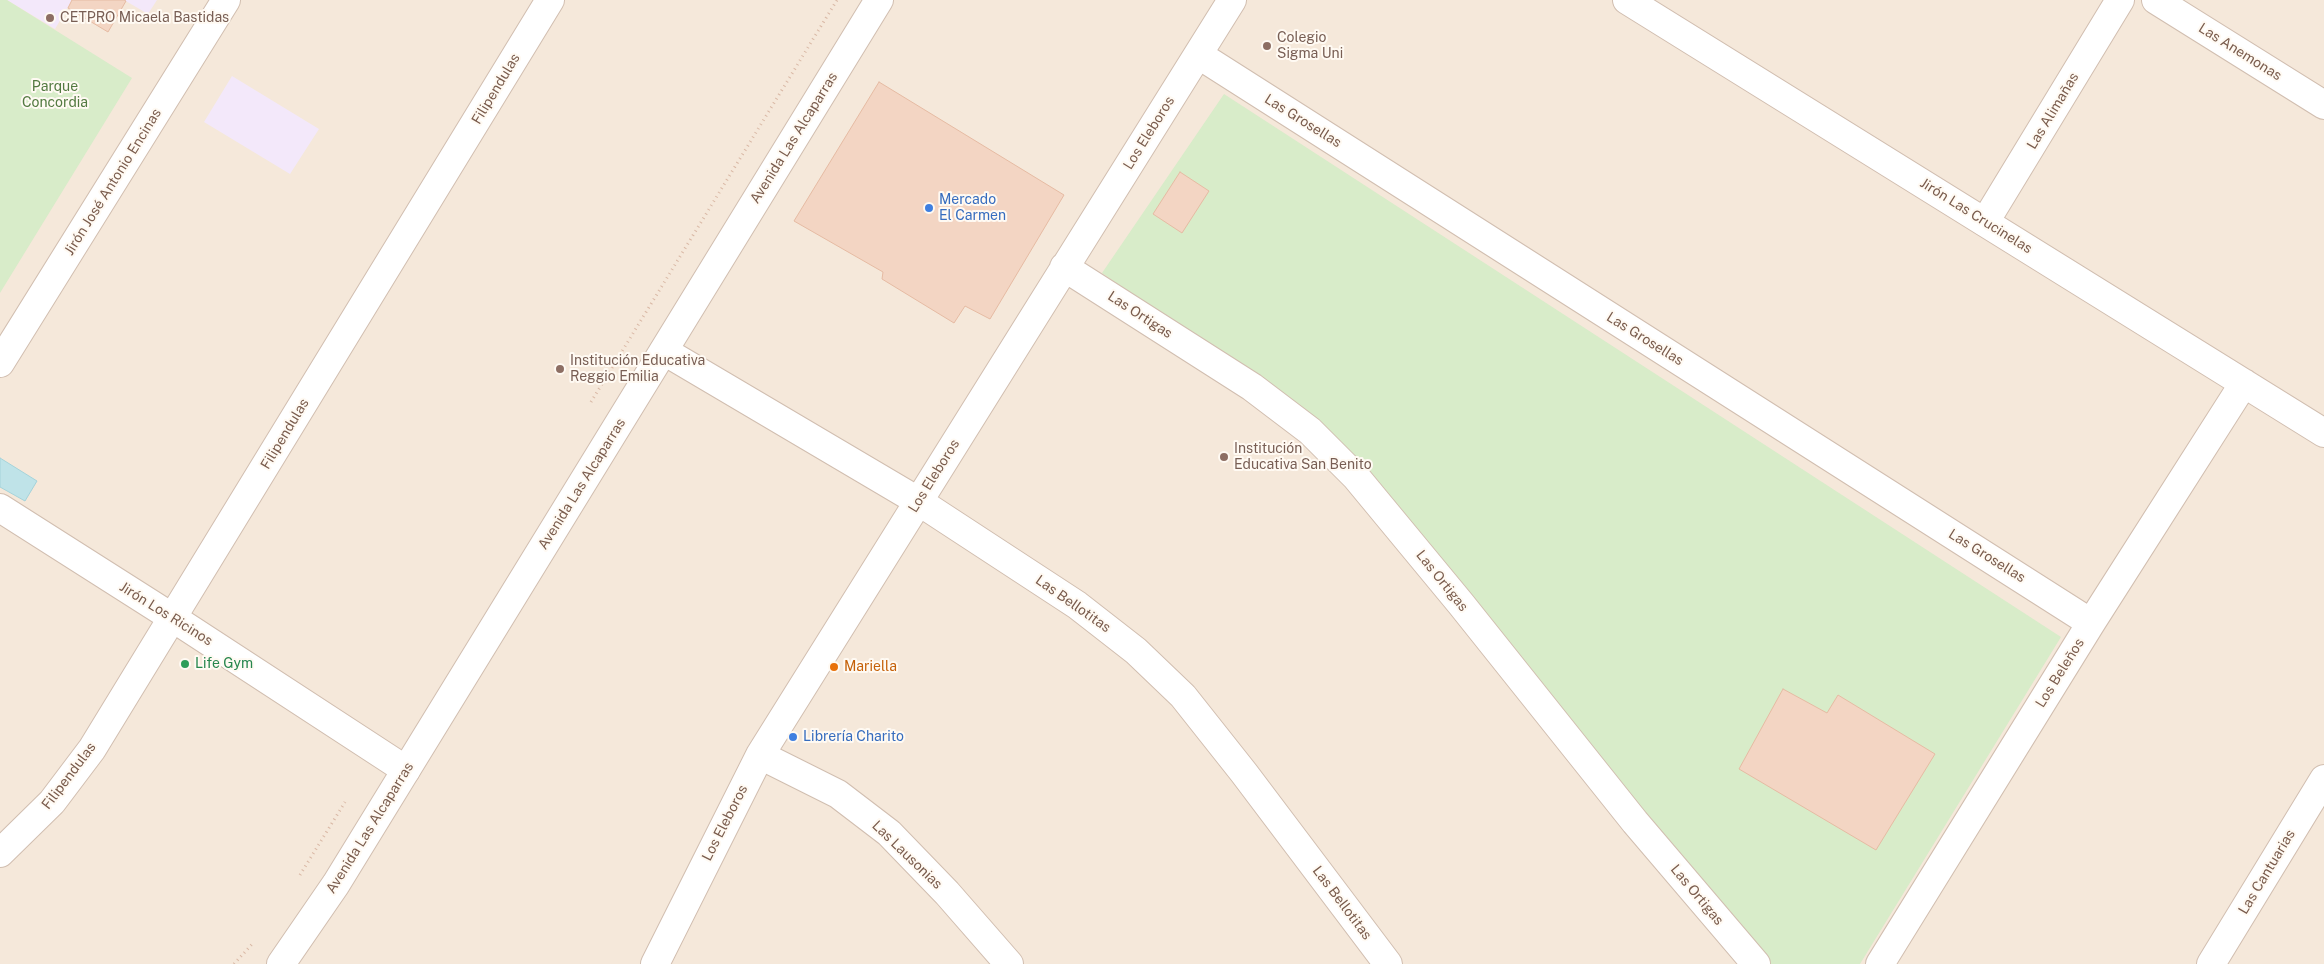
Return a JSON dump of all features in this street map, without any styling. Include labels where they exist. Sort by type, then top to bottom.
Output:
[{"type":"street","name":"Jirón José Antonio Encinas","points":[[0,363],[226,0]]},
{"type":"street","name":"Filipendulas","points":[[0,853],[58,794],[92,749],[174,618],[550,0]]},
{"type":"street","name":"Avenida Las Alcaparras","points":[[281,964],[336,884],[879,0]]},
{"type":"street","name":"Los Eleboros","points":[[660,962],[760,755],[1232,0]]},
{"type":"street","name":"Jirón Las Crucinelas","points":[[1627,0],[2324,433]]},
{"type":"street","name":"Las Alimañas","points":[[1985,222],[2120,0]]},
{"type":"street","name":"Las Anemonas","points":[[2156,0],[2324,105]]},
{"type":"street","name":"Las Grosellas","points":[[1199,55],[2092,623]]},
{"type":"street","name":"Las Ortigas","points":[[1064,267],[1252,387],[1310,431],[1356,477],[1461,604],[1635,822],[1756,964]]},
{"type":"street","name":"Las Bellotitas","points":[[664,351],[918,501],[1077,605],[1136,651],[1183,696],[1244,773],[1388,964]]},
{"type":"street","name":"Los Beleños","points":[[1880,964],[2244,383]]},
{"type":"street","name":"Jirón Los Ricinos","points":[[0,508],[174,618],[406,770]]},
{"type":"street","name":"Las Lausonias","points":[[760,755],[838,794],[888,833],[947,893],[1009,964]]},
{"type":"street","name":"Las Cantuarias","points":[[2211,964],[2324,779]]},
{"type":"path","points":[[586,410],[837,0]]},
{"type":"path","points":[[295,883],[346,800]]},
{"type":"path","points":[[234,964],[260,934]]},
{"type":"shaded area","points":[[0,0],[2324,0],[2324,964],[0,964]]},
{"type":"shaded area","name":"CETPRO Micaela Bastidas","points":[[7,0],[72,0],[55,29]]},
{"type":"shaded area","name":"CETPRO Micaela Bastidas","points":[[124,0],[157,0],[148,14]]},
{"type":"shaded area","points":[[232,76],[319,129],[290,174],[204,122]]},
{"type":"green space","name":"Parque Concordia","points":[[0,0],[7,0],[132,78],[0,293]]},
{"type":"green space","points":[[1224,94],[2061,637],[1860,964],[1769,964],[1378,486],[1268,391],[1102,273]]},
{"type":"water","points":[[0,458],[37,481],[25,501],[0,487]]},
{"type":"building","points":[[72,0],[126,1],[108,32],[68,8]]},
{"type":"building","name":"Mercado El Carmen","points":[[879,82],[1064,195],[990,319],[965,306],[954,323],[882,279],[883,272],[794,221]]},
{"type":"building","points":[[1180,172],[1209,191],[1182,233],[1153,214]]},
{"type":"building","points":[[1783,689],[1827,713],[1838,695],[1935,754],[1876,850],[1739,769]]},
{"type":"place","name":"CETPRO Micaela Bastidas","points":[[50,18]]},
{"type":"place","name":"Colegio Sigma Uni","points":[[1267,46]]},
{"type":"place","name":"Mercado El Carmen","points":[[929,208]]},
{"type":"place","name":"Institución Educativa Reggio Emilia","points":[[560,369]]},
{"type":"place","name":"Institución Educativa San Benito","points":[[1224,457]]},
{"type":"place","name":"Life Gym","points":[[185,664]]},
{"type":"place","name":"Mariella","points":[[834,667]]},
{"type":"place","name":"Librería Charito","points":[[793,737]]}]
